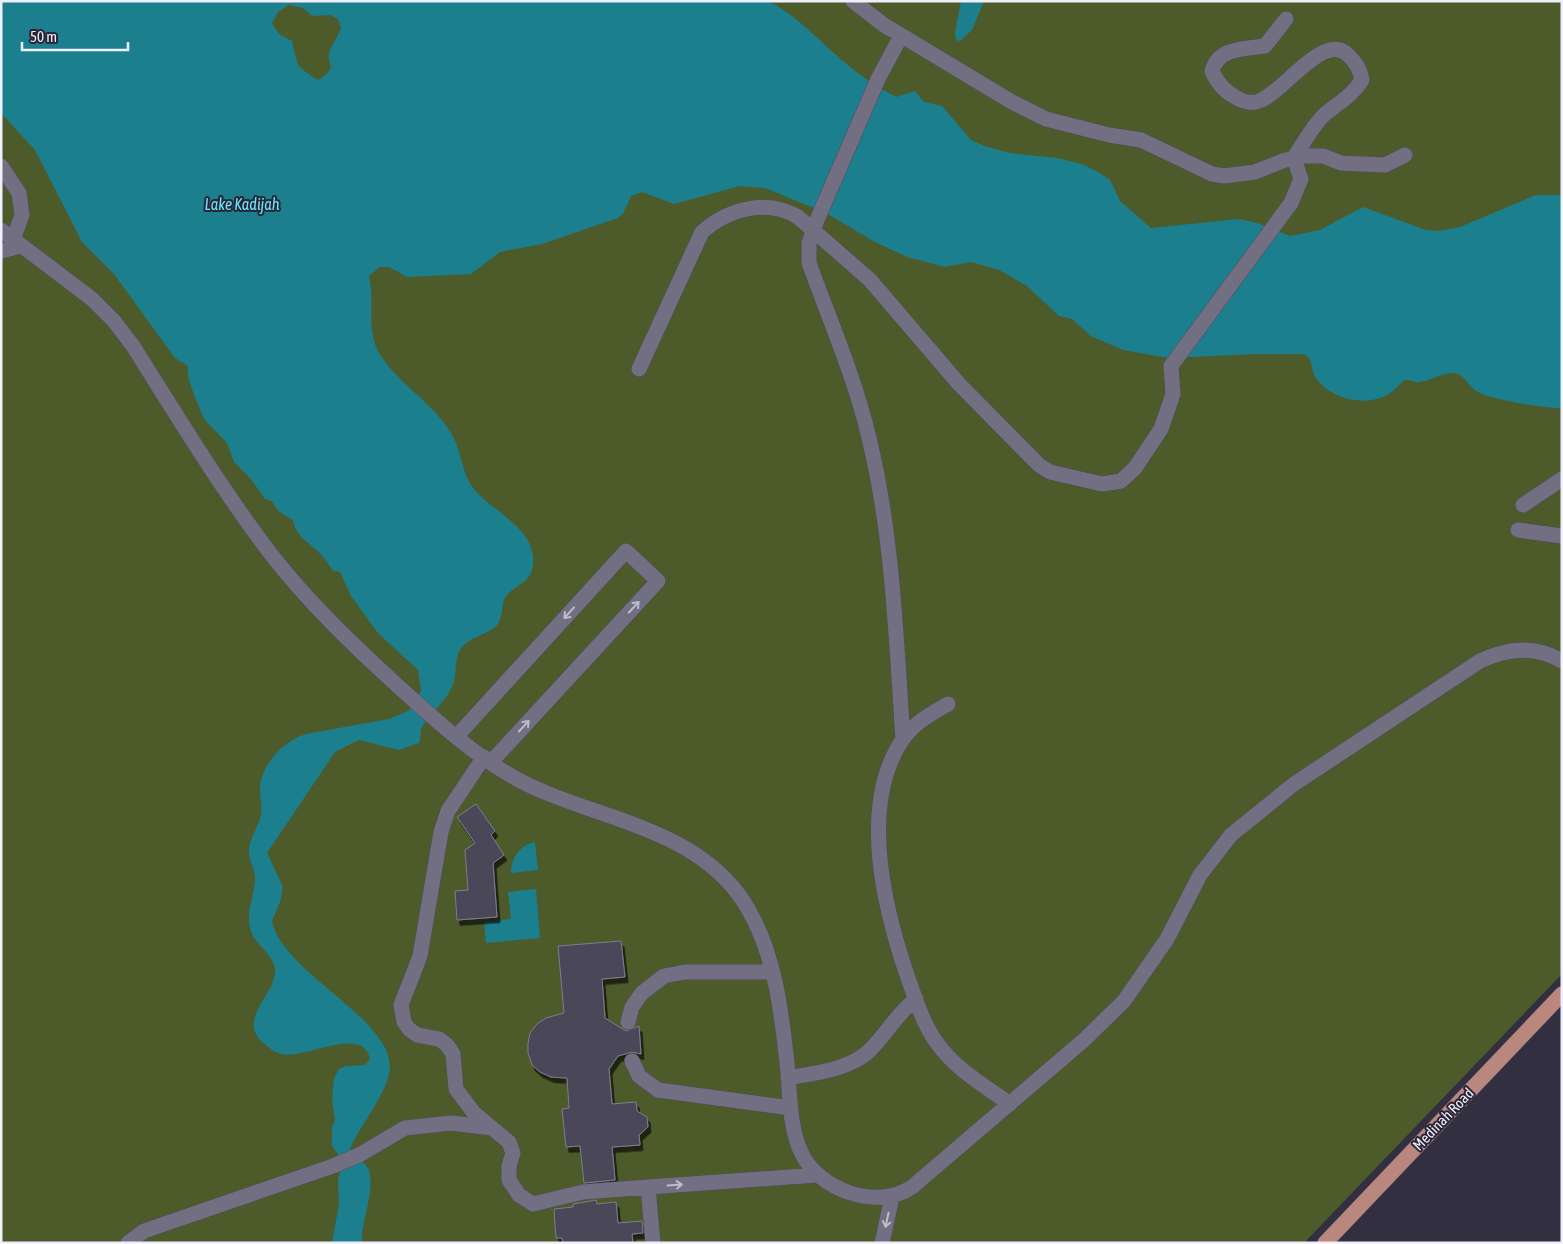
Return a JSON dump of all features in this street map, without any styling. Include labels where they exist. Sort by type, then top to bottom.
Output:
[{"type":"main road","name":"Medinah Road","points":[[1325,1243],[1562,994]]},
{"type":"lane","points":[[853,1],[901,36],[1012,102],[1046,118],[1109,135],[1141,140],[1212,174],[1224,176],[1255,172],[1294,158],[1323,156],[1341,163],[1385,165],[1405,155]]},
{"type":"lane","points":[[1286,19],[1264,46],[1229,52],[1220,56],[1212,71],[1216,80],[1230,94],[1249,103],[1260,101],[1268,96],[1304,65],[1332,48],[1341,49],[1356,63],[1362,80],[1348,98],[1321,120],[1294,158]]},
{"type":"lane","points":[[901,36],[878,79],[809,243],[808,263],[853,378],[870,439],[889,549],[904,739]]},
{"type":"lane","points":[[639,369],[702,232],[715,220],[730,212],[747,208],[786,209],[816,226],[870,280],[959,384],[1039,465],[1050,472],[1102,484],[1121,481],[1135,468],[1161,429],[1173,394],[1171,366],[1291,203],[1301,179],[1294,158]]},
{"type":"lane","points":[[1,166],[19,193],[22,215],[17,243]]},
{"type":"lane","points":[[1,230],[92,299],[114,322],[133,346],[238,510],[271,554],[348,640],[434,718],[487,759],[532,786],[656,834],[702,860],[736,891],[747,907],[764,941],[772,972],[791,1108],[801,1152],[817,1175],[832,1185],[848,1192],[892,1197],[912,1188],[1084,1040],[1124,1001],[1167,939],[1200,875],[1214,854],[1253,815],[1294,784],[1480,660],[1509,650],[1526,650],[1541,653],[1562,661]]},
{"type":"lane","points":[[1,251],[17,243]]},
{"type":"lane","points":[[1523,505],[1562,479]]},
{"type":"lane","points":[[1518,530],[1562,536]]},
{"type":"lane","points":[[457,736],[626,551],[658,581],[487,759],[448,811],[441,832],[420,956],[401,1005],[404,1022],[409,1030],[417,1035],[439,1039],[447,1045],[453,1054],[456,1089],[468,1106],[509,1142],[513,1152],[509,1166],[509,1180],[519,1195],[533,1204],[583,1192],[817,1175]]},
{"type":"lane","points":[[948,704],[920,720],[904,739],[890,764],[884,788],[879,834],[880,874],[888,911],[916,998],[929,1031],[938,1045],[972,1077],[1010,1104]]},
{"type":"lane","points":[[628,1022],[632,1007],[642,993],[651,984],[664,976],[685,972],[772,972]]},
{"type":"lane","points":[[788,1078],[855,1062],[870,1051],[905,1006],[916,998]]},
{"type":"lane","points":[[632,1061],[638,1076],[658,1090],[791,1108]]},
{"type":"lane","points":[[128,1243],[144,1231],[359,1156],[405,1128],[451,1123],[492,1128]]},
{"type":"lane","points":[[648,1187],[653,1243]]},
{"type":"lane","points":[[882,1243],[892,1197]]},
{"type":"green space","points":[[1,1],[1562,1],[1562,974],[1304,1243],[1,1243]]},
{"type":"water","name":"Lake Kadijah","points":[[1,1],[768,1],[808,29],[863,77],[896,97],[915,91],[924,102],[942,106],[971,140],[984,146],[1010,153],[1057,158],[1082,164],[1100,173],[1110,180],[1120,201],[1151,228],[1239,219],[1257,223],[1290,236],[1320,230],[1363,207],[1426,230],[1439,231],[1460,227],[1536,195],[1562,195],[1562,408],[1519,403],[1485,395],[1475,390],[1461,376],[1454,373],[1420,382],[1405,380],[1386,396],[1365,401],[1346,398],[1329,391],[1316,378],[1311,362],[1304,354],[1168,358],[1123,350],[1091,336],[1072,319],[1059,316],[1027,286],[999,270],[971,262],[945,267],[907,257],[875,242],[826,213],[765,188],[740,186],[674,204],[642,192],[631,196],[623,214],[618,218],[542,244],[500,252],[471,274],[407,277],[389,267],[380,267],[369,276],[371,285],[372,333],[378,351],[395,373],[443,422],[455,440],[466,476],[474,489],[523,534],[530,544],[533,556],[530,575],[506,596],[501,618],[497,625],[468,642],[460,650],[450,690],[423,725],[419,743],[399,750],[359,740],[335,752],[267,853],[283,887],[280,902],[272,921],[281,941],[297,960],[360,1017],[377,1036],[388,1055],[389,1074],[386,1083],[350,1149],[351,1156],[364,1163],[369,1171],[371,1181],[363,1227],[363,1243],[332,1243],[339,1204],[338,1180],[341,1169],[339,1156],[332,1146],[332,1128],[335,1120],[332,1100],[334,1078],[339,1069],[346,1066],[365,1065],[370,1059],[365,1049],[357,1044],[332,1046],[291,1055],[281,1054],[262,1042],[255,1033],[256,1015],[270,988],[275,969],[271,958],[255,939],[250,928],[249,916],[255,876],[249,854],[250,846],[261,815],[261,781],[267,765],[278,751],[291,741],[306,734],[389,719],[408,711],[421,690],[418,670],[378,633],[351,596],[340,572],[334,571],[320,553],[301,537],[293,520],[278,511],[272,501],[265,499],[251,479],[234,462],[227,443],[204,419],[188,377],[188,366],[175,358],[114,274],[82,242],[35,150],[1,113]],"holes":[[[289,5],[303,8],[312,16],[330,15],[338,19],[341,28],[330,50],[329,71],[318,80],[304,71],[298,64],[292,41],[279,34],[272,23],[278,12]]]},
{"type":"water","points":[[961,1],[984,1],[972,30],[960,41],[956,40],[955,33]]},
{"type":"water","points":[[535,842],[538,870],[511,873],[511,867],[517,853],[525,846]]},
{"type":"water","points":[[536,889],[540,938],[486,943],[484,922],[511,919],[508,892]]},
{"type":"building","points":[[476,804],[495,831],[491,835],[504,855],[493,863],[497,917],[457,920],[455,891],[468,890],[465,850],[475,843],[457,817]]},
{"type":"building","points":[[621,941],[625,977],[602,979],[605,1018],[626,1031],[639,1026],[641,1054],[632,1052],[618,1056],[609,1069],[612,1104],[636,1102],[637,1111],[647,1117],[648,1127],[639,1135],[640,1145],[612,1147],[615,1180],[584,1183],[580,1146],[566,1147],[562,1109],[569,1108],[567,1078],[551,1077],[540,1072],[532,1065],[528,1053],[528,1043],[530,1033],[537,1024],[546,1018],[564,1013],[558,946]]},
{"type":"building","points":[[596,1200],[597,1204],[616,1202],[618,1223],[642,1221],[643,1233],[632,1234],[633,1243],[563,1243],[562,1238],[556,1238],[554,1209],[573,1207],[573,1204]]}]
